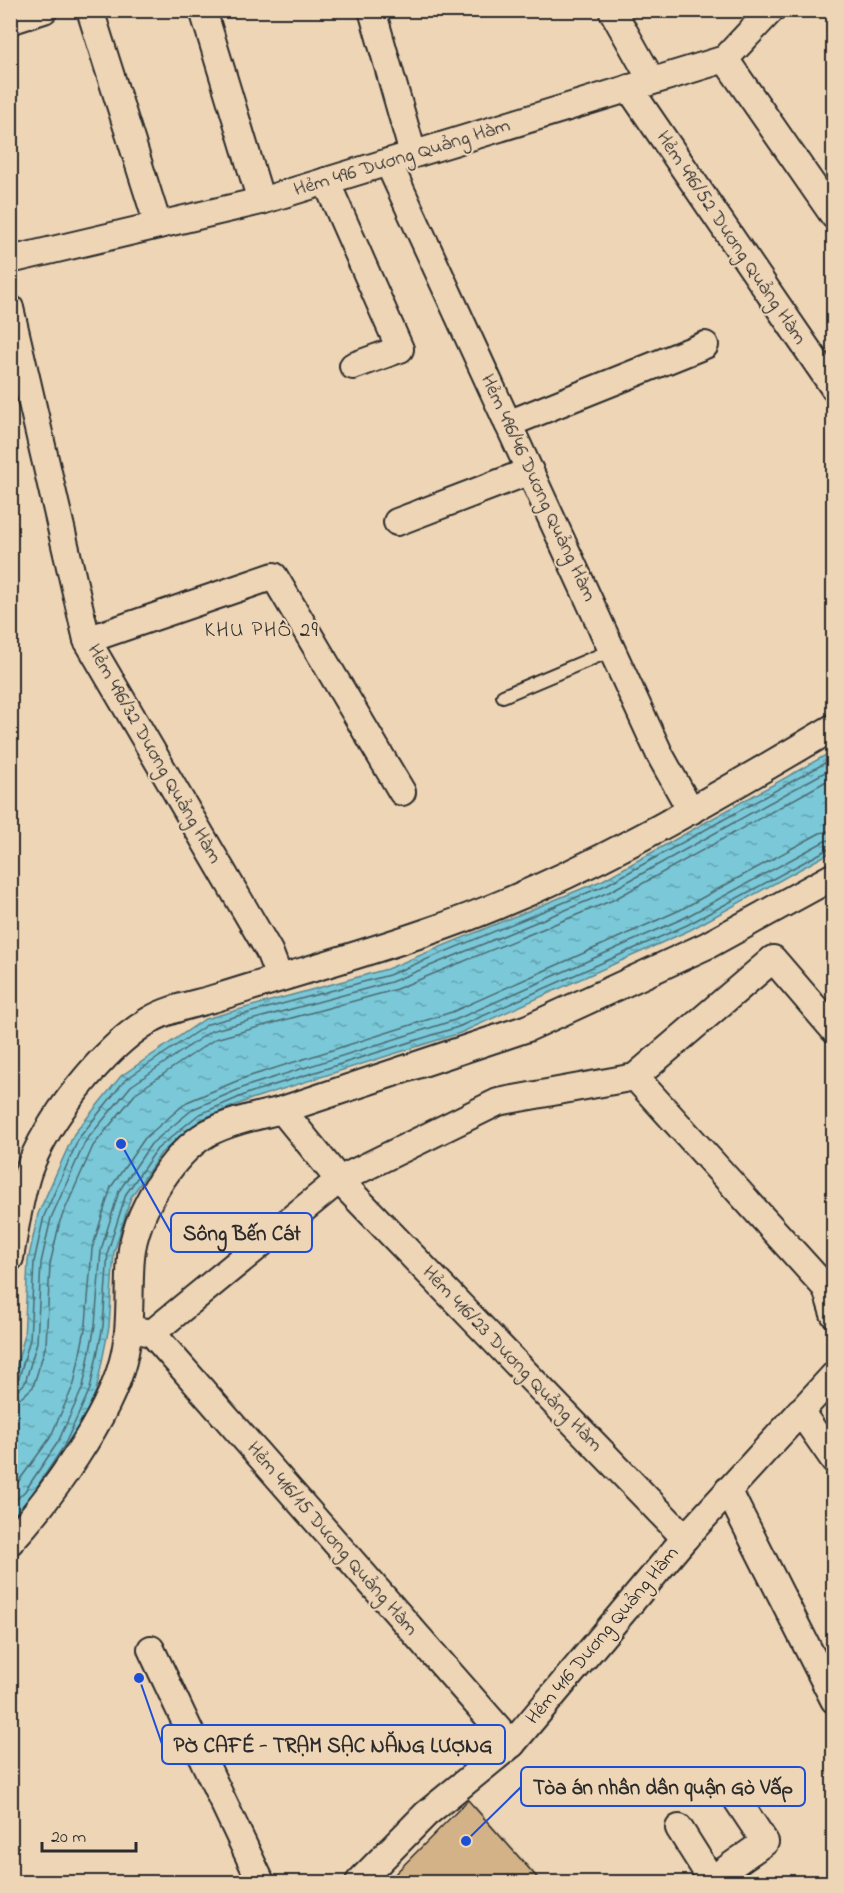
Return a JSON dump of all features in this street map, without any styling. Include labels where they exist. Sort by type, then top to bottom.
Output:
[{"type":"street","points":[[10,21],[44,10]]},
{"type":"street","points":[[90,10],[158,225]]},
{"type":"street","points":[[203,10],[261,201]]},
{"type":"street","points":[[372,10],[413,154]]},
{"type":"street","name":"Hẻm 496/52 Dương Quảng Hàm","points":[[612,10],[641,85],[834,388]]},
{"type":"street","points":[[771,10],[725,59],[834,216]]},
{"type":"street","name":"Hẻm 496 Dương Quảng Hàm","points":[[10,260],[261,201],[725,59]]},
{"type":"street","name":"Hẻm 496/46 Dương Quảng Hàm","points":[[388,162],[660,754],[691,811]]},
{"type":"street","points":[[326,181],[400,349],[353,366]]},
{"type":"street","name":"Hẻm 496/32 Dương Quảng Hàm","points":[[10,308],[87,640],[269,951],[279,977]]},
{"type":"street","points":[[508,424],[705,345]]},
{"type":"street","points":[[397,522],[530,471]]},
{"type":"street","points":[[87,640],[274,576],[402,792]]},
{"type":"street","points":[[10,1258],[16,1216],[29,1170],[68,1100],[100,1061],[151,1019],[428,932],[571,875],[691,811],[834,727]]},
{"type":"street","points":[[140,1331],[131,1258],[136,1230],[144,1209],[173,1165],[207,1134],[247,1118],[282,1110],[528,1028],[708,945],[834,876]]},
{"type":"street","points":[[10,1542],[53,1489],[106,1402],[123,1362],[140,1331],[339,1180],[498,1101],[635,1077],[773,959],[834,1030]]},
{"type":"street","points":[[635,1077],[830,1285],[834,1314]]},
{"type":"street","name":"Hẻm 416/23 Dương Quảng Hàm","points":[[282,1110],[339,1180],[685,1538]]},
{"type":"street","name":"Hẻm 416/15 Dương Quảng Hàm","points":[[140,1331],[512,1744]]},
{"type":"street","name":"Hẻm 416 Dương Quảng Hàm","points":[[359,1882],[426,1814],[512,1744],[685,1538],[834,1375]]},
{"type":"street","points":[[800,1412],[834,1460]]},
{"type":"street","points":[[728,1490],[834,1700]]},
{"type":"street","points":[[151,1649],[261,1882]]},
{"type":"street","points":[[679,1828],[712,1881],[765,1842],[737,1800]]},
{"type":"lane","points":[[503,696],[612,650]]},
{"type":"water","points":[[833,751],[833,851],[690,930],[460,1033],[251,1099],[202,1119],[161,1153],[131,1197],[114,1252],[109,1327],[96,1391],[70,1449],[11,1526],[11,1386],[24,1338],[28,1261],[38,1214],[74,1134],[121,1076],[205,1019],[387,969],[603,880]]},
{"type":"building","points":[[468,1800],[541,1882],[387,1882]]},
{"type":"place","name":"Sông Bến Cát","points":[[121,1144]]},
{"type":"place","name":"PỜ CAFÉ - TRẠM SẠC NĂNG LƯỢNG","points":[[139,1678]]},
{"type":"place","name":"Tòa án nhân dân quận Gò Vấp","points":[[466,1841]]},
{"type":"district","name":"KHU PHỐ 29","points":[[262,631]]}]
